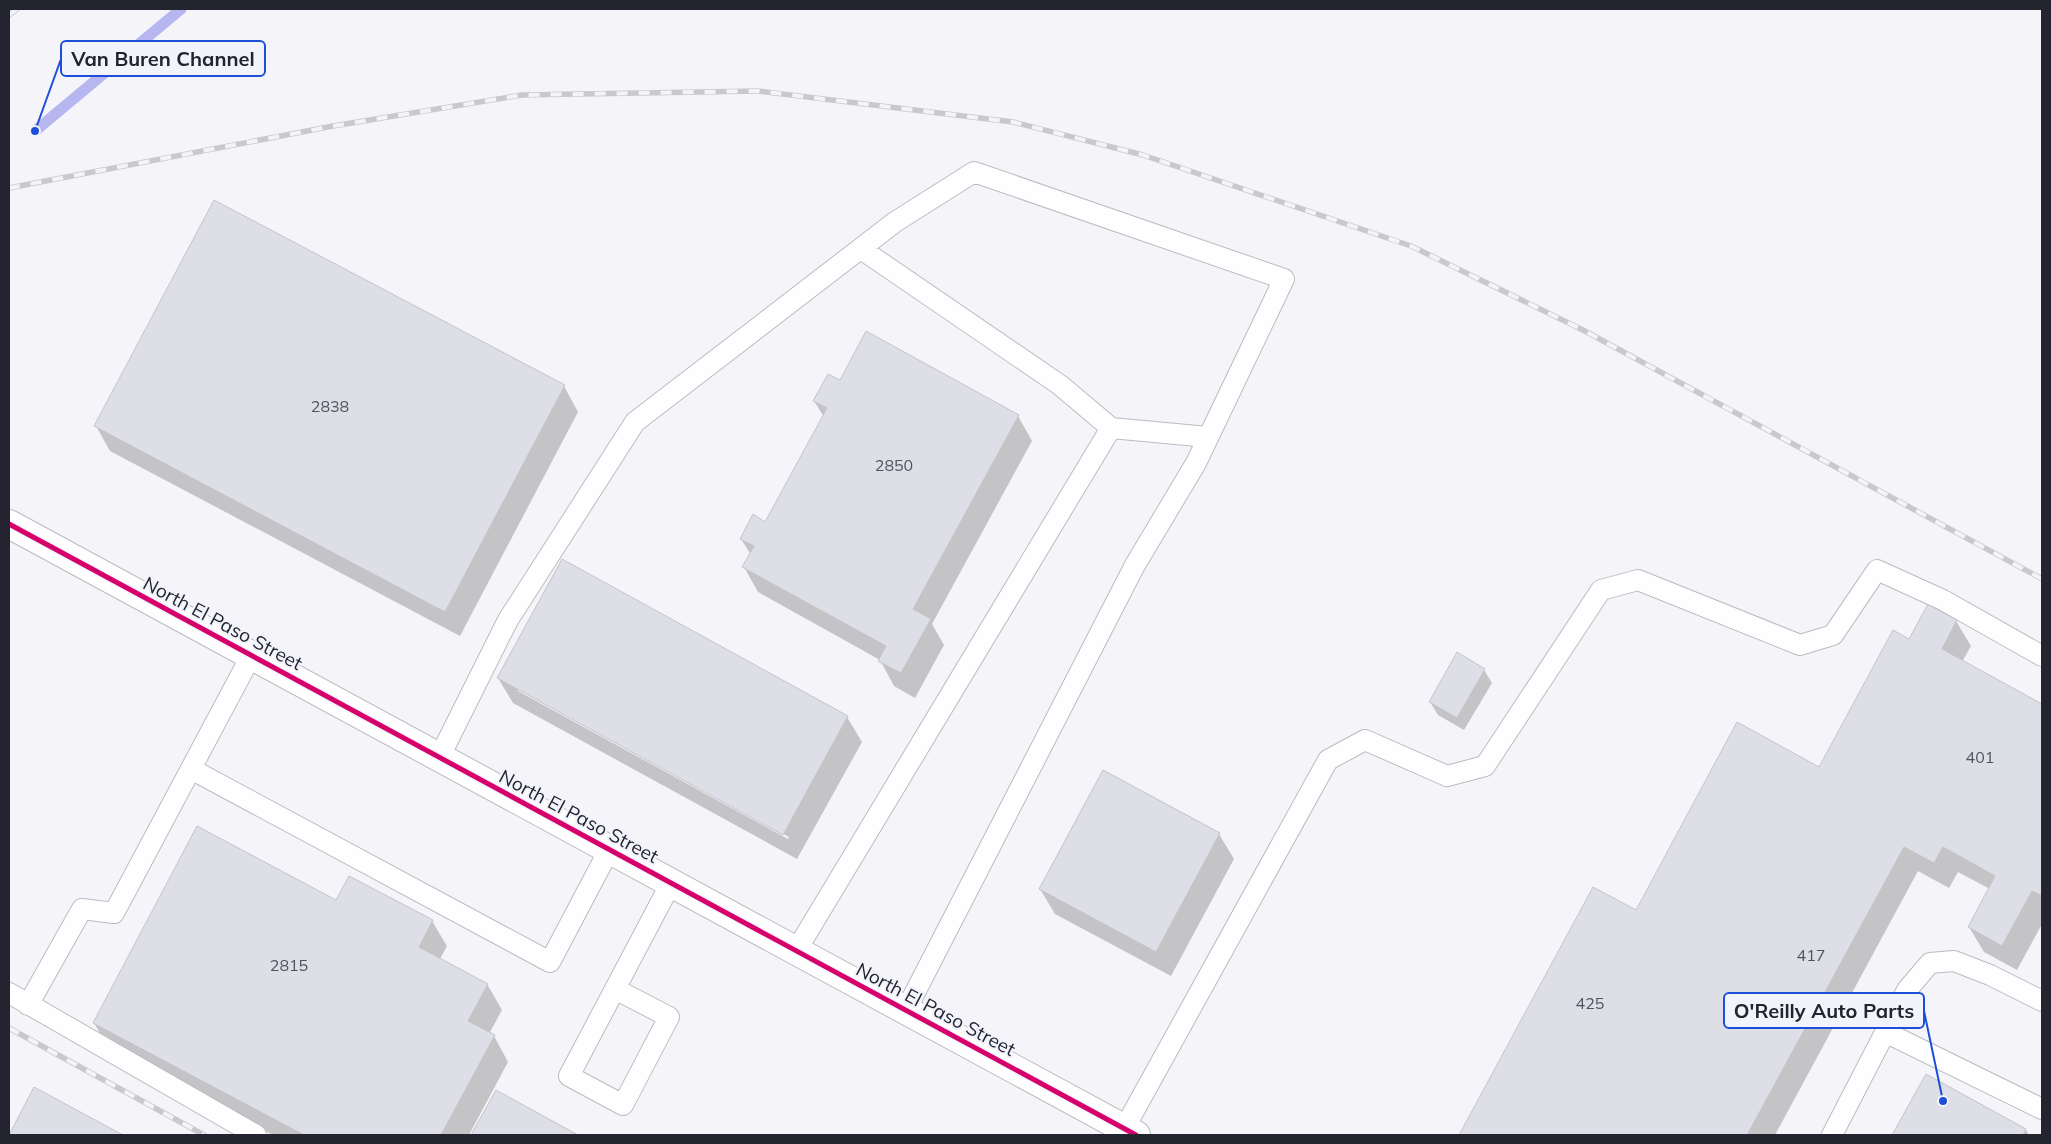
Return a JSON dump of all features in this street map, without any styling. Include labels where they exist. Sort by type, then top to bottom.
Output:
[{"type":"street","name":"North El Paso Street","points":[[9,524],[1130,1132]]},
{"type":"lane","points":[[440,758],[508,620],[635,422],[895,222],[974,172],[1284,279],[1196,463],[1135,565],[906,1010]]},
{"type":"lane","points":[[861,249],[1060,385],[1111,428],[1208,437]]},
{"type":"lane","points":[[796,951],[1111,428]]},
{"type":"lane","points":[[1130,1132],[1328,760],[1365,740],[1447,776],[1485,766],[1601,590],[1638,580],[1800,645],[1833,635],[1877,570],[1943,600],[2042,656]]},
{"type":"lane","points":[[28,1005],[82,909],[114,913],[251,656]]},
{"type":"lane","points":[[191,770],[550,962],[609,850]]},
{"type":"lane","points":[[615,989],[669,1017],[623,1104],[569,1076],[670,883]]},
{"type":"lane","points":[[1832,1135],[1907,990],[1930,963],[1954,961],[1990,975],[2042,1002]]},
{"type":"lane","points":[[9,993],[256,1135]]},
{"type":"lane","points":[[1886,1032],[2042,1109]]},
{"type":"building","points":[[214,200],[565,385],[445,612],[94,426]]},
{"type":"building","points":[[866,331],[1019,415],[913,609],[931,619],[901,673],[878,661],[886,646],[742,567],[754,546],[740,539],[753,514],[765,522],[827,408],[813,401],[828,374],[840,380]]},
{"type":"building","points":[[562,559],[848,716],[783,835],[497,678]]},
{"type":"building","points":[[1928,604],[1957,620],[1942,649],[2042,704],[2042,896],[2032,891],[2002,946],[1968,927],[1995,876],[1943,847],[1934,863],[1904,847],[1747,1135],[1459,1135],[1593,887],[1636,910],[1737,722],[1819,767],[1893,630],[1909,639]]},
{"type":"building","points":[[1457,652],[1485,669],[1457,718],[1429,702]]},
{"type":"building","points":[[1103,770],[1220,833],[1156,952],[1039,889]]},
{"type":"building","points":[[197,826],[336,900],[349,876],[433,920],[419,947],[488,984],[468,1021],[495,1035],[441,1135],[304,1135],[93,1023]]},
{"type":"building","points":[[1926,1074],[2026,1129],[2023,1135],[1892,1135]]},
{"type":"building","points":[[34,1087],[123,1135],[9,1135]]},
{"type":"building","points":[[496,1090],[578,1135],[471,1135]]},
{"type":"waterway","points":[[35,131],[181,9]]},
{"type":"railway","points":[[9,15],[17,9]]},
{"type":"railway","points":[[9,188],[333,126],[522,95],[758,91],[1013,122],[1143,155],[1411,246],[1583,330],[2042,579]]},
{"type":"railway","points":[[9,1028],[204,1135]]},
{"type":"cycle path","points":[[9,524],[1136,1135]]},
{"type":"place","name":"Van Buren Channel","points":[[35,131]]},
{"type":"place","name":"O'Reilly Auto Parts","points":[[1943,1101]]}]
